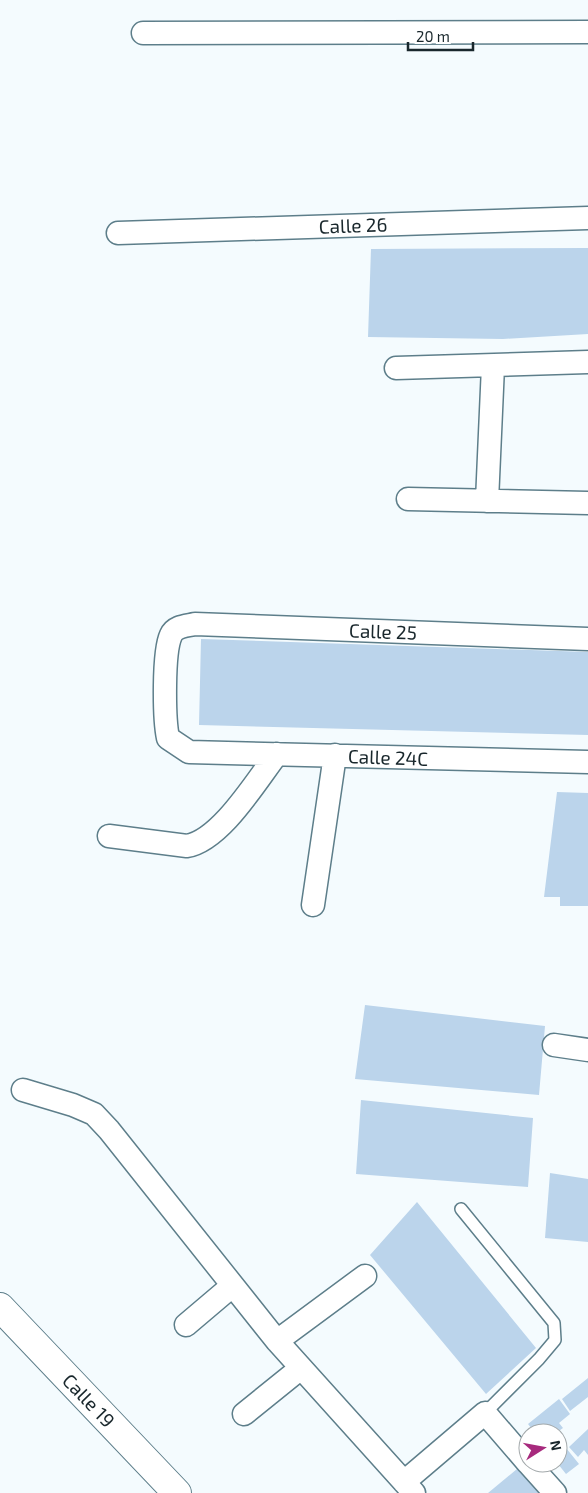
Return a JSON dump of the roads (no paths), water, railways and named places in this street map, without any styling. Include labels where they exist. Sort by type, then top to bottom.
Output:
[{"type":"main road","name":"Calle 19","points":[[0,1307],[178,1493]]},
{"type":"street","points":[[142,33],[588,32]]},
{"type":"street","name":"Calle 26","points":[[118,232],[588,218]]},
{"type":"street","points":[[396,368],[588,362]]},
{"type":"street","points":[[487,500],[493,366]]},
{"type":"street","points":[[408,499],[588,503]]},
{"type":"street","name":"Calle 25","points":[[189,752],[168,738],[165,722],[168,649],[171,634],[179,627],[195,624],[588,639]]},
{"type":"street","name":"Calle 24C","points":[[189,752],[588,762]]},
{"type":"street","points":[[110,836],[188,846],[198,844],[218,831],[277,754]]},
{"type":"street","points":[[313,904],[335,755]]},
{"type":"street","points":[[554,1045],[588,1050]]},
{"type":"street","points":[[23,1090],[73,1105],[94,1114],[109,1130],[277,1341],[409,1488],[485,1413],[518,1451]]},
{"type":"street","points":[[277,1341],[365,1276]]},
{"type":"street","points":[[186,1326],[232,1286]]},
{"type":"street","points":[[244,1414],[302,1368]]},
{"type":"street","points":[[537,1473],[555,1493]]},
{"type":"lane","points":[[461,1209],[554,1322],[555,1340],[539,1359],[485,1413]]}]
